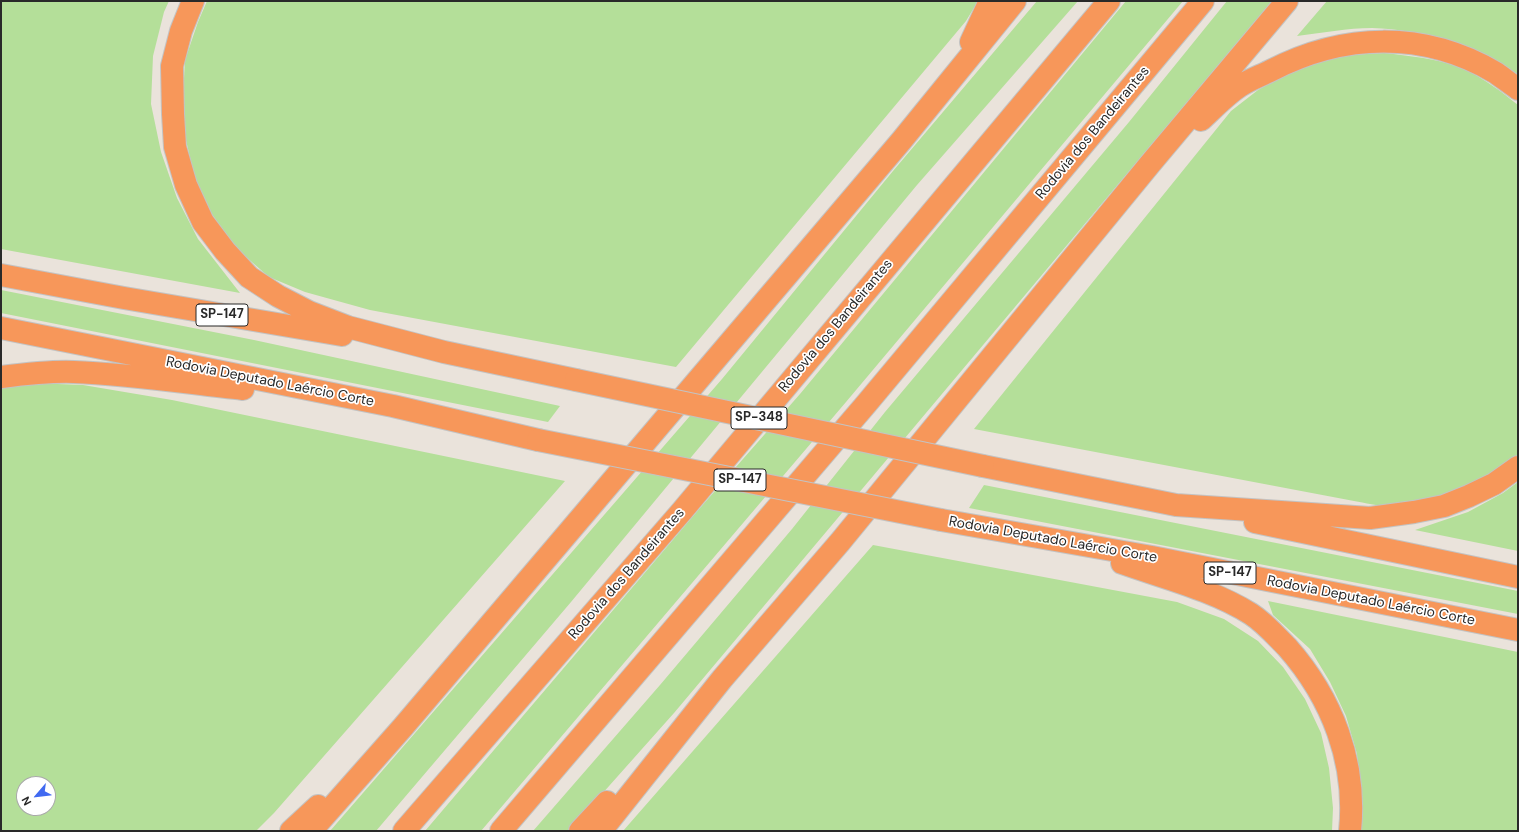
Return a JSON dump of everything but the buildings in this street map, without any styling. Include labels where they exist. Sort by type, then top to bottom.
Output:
[{"type":"highway","points":[[193,1],[181,32],[172,66],[173,114],[175,147],[186,185],[203,222],[224,251],[249,277],[278,296],[303,309],[348,326],[444,352]]},
{"type":"highway","points":[[902,140],[971,40],[990,1]]},
{"type":"highway","points":[[311,831],[403,727],[902,140],[1015,1]]},
{"type":"highway","name":"Rodovia dos Bandeirantes","points":[[404,831],[682,511],[1108,1]]},
{"type":"highway","name":"Rodovia dos Bandeirantes","points":[[500,831],[857,415],[1202,1]]},
{"type":"highway","points":[[601,831],[722,679],[845,536],[1150,164],[1288,1]]},
{"type":"highway","points":[[1150,164],[1240,86],[1284,64],[1313,52],[1343,44],[1374,41],[1406,42],[1436,49],[1465,58],[1496,73],[1518,89]]},
{"type":"highway","name":"SP-147","points":[[1,275],[124,298],[444,352],[1518,577]]},
{"type":"highway","name":"Rodovia Deputado Laércio Corte","points":[[1,328],[393,406],[538,440],[941,520],[1152,558],[1518,630]]},
{"type":"highway","points":[[1,377],[22,374],[73,372],[121,375],[393,406]]},
{"type":"highway","points":[[1176,505],[1370,518],[1444,506],[1494,484],[1518,467]]},
{"type":"highway","points":[[1062,542],[1220,597],[1252,615],[1274,634],[1301,664],[1321,693],[1335,723],[1345,756],[1351,792],[1350,831]]},
{"type":"highway","points":[[580,831],[722,679]]},
{"type":"highway","points":[[291,831],[403,727]]},
{"type":"green space","points":[[1,1],[169,1],[164,12],[153,56],[151,104],[161,152],[177,198],[198,239],[240,293],[1,249]]},
{"type":"green space","points":[[207,1],[978,1],[966,21],[676,367],[370,310],[305,292],[269,277],[237,249],[211,213],[195,179],[185,136],[183,97],[185,60]]},
{"type":"green space","points":[[1037,1],[1078,1],[917,185],[571,602],[376,831],[330,831],[722,379],[893,171]]},
{"type":"green space","points":[[1126,1],[1183,1],[846,402],[481,831],[425,831],[700,508],[800,394]]},
{"type":"green space","points":[[1227,1],[1272,1],[674,713],[569,831],[533,831],[660,685],[792,529],[885,412],[1129,122]]},
{"type":"green space","points":[[1327,1],[1518,1],[1518,75],[1502,64],[1467,47],[1411,32],[1391,29],[1363,28],[1297,36]]},
{"type":"green space","points":[[1384,53],[1431,59],[1459,67],[1482,79],[1518,105],[1518,455],[1491,475],[1460,490],[1444,496],[1410,504],[1384,506],[974,429],[1231,111],[1258,90],[1285,75],[1315,63],[1349,55]]},
{"type":"green space","points":[[1,290],[254,340],[560,406],[548,422],[1,313]]},
{"type":"green space","points":[[32,383],[83,385],[172,400],[565,481],[274,813],[256,831],[1,831],[1,386]]},
{"type":"green space","points":[[1518,482],[1518,551],[1415,530],[1468,512],[1503,493]]},
{"type":"green space","points":[[984,485],[1518,591],[1518,614],[969,508]]},
{"type":"green space","points":[[873,545],[1177,602],[1224,619],[1258,641],[1283,667],[1305,699],[1321,733],[1329,768],[1333,808],[1332,831],[623,831]]},
{"type":"green space","points":[[1268,601],[1518,652],[1518,831],[1358,831],[1360,793],[1357,754],[1346,716],[1330,682],[1310,649],[1273,615]]}]
